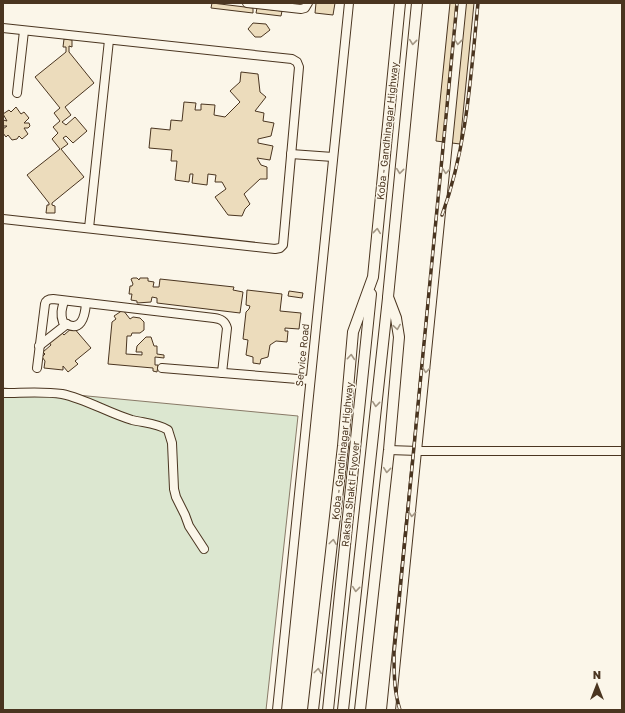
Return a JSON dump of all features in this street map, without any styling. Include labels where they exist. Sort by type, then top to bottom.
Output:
[{"type":"main road","name":"Koba - Gandhinagar Highway","points":[[313,710],[344,446],[353,332],[373,277],[400,3]]},
{"type":"main road","name":"Koba - Gandhinagar Highway","points":[[360,710],[389,450],[399,337],[396,318],[388,297],[417,3]]},
{"type":"main road","name":"Raksha Shakti Flyover","points":[[328,710],[373,277]]},
{"type":"main road","name":"Raksha Shakti Flyover","points":[[343,710],[388,297]]},
{"type":"street","points":[[247,3],[301,9],[305,8],[308,3]]},
{"type":"street","name":"Service Road","points":[[277,710],[348,3]]},
{"type":"street","points":[[391,710],[462,3]]},
{"type":"street","points":[[3,28],[292,59],[297,62],[299,74],[283,245],[280,248],[275,249],[3,219]]},
{"type":"street","points":[[17,93],[24,31]]},
{"type":"street","points":[[89,228],[109,40]]},
{"type":"street","points":[[291,154],[333,157]]},
{"type":"street","points":[[36,368],[46,301],[53,299],[214,318],[223,321],[227,328],[222,373]]},
{"type":"street","points":[[64,301],[62,308],[63,322],[78,325],[84,318],[86,303]]},
{"type":"street","points":[[39,346],[67,324]]},
{"type":"street","points":[[162,368],[310,380]]},
{"type":"street","points":[[3,393],[62,394],[132,420],[162,426],[168,430],[172,443],[174,490],[176,497],[185,514],[189,526],[204,549]]},
{"type":"street","points":[[389,450],[622,451]]},
{"type":"green space","points":[[3,388],[298,416],[266,710],[3,710]]},
{"type":"building","points":[[212,3],[253,8],[253,13],[211,8]]},
{"type":"building","points":[[316,3],[335,3],[333,15],[315,13]]},
{"type":"building","points":[[450,3],[474,3],[460,144],[436,141]]},
{"type":"building","points":[[257,8],[282,11],[281,16],[256,13]]},
{"type":"building","points":[[253,23],[266,24],[270,30],[261,37],[255,37],[248,29]]},
{"type":"building","points":[[64,39],[72,40],[72,47],[69,46],[69,52],[94,83],[65,107],[71,115],[62,122],[66,125],[75,117],[87,131],[73,143],[66,136],[63,138],[68,144],[61,149],[84,177],[52,203],[52,205],[55,206],[55,213],[46,213],[47,205],[49,205],[49,203],[27,175],[60,149],[52,139],[58,133],[53,127],[60,121],[54,113],[60,108],[35,77],[66,52],[66,47],[63,47]]},
{"type":"building","points":[[241,72],[258,74],[260,92],[266,97],[255,111],[264,113],[263,121],[274,123],[271,136],[258,139],[258,143],[273,146],[270,160],[257,158],[261,165],[267,167],[267,179],[260,179],[244,194],[250,204],[245,209],[242,216],[228,215],[215,197],[226,189],[222,182],[215,182],[216,175],[208,174],[207,185],[192,183],[193,174],[190,174],[189,182],[175,180],[177,161],[171,161],[172,150],[149,148],[151,128],[170,130],[171,120],[182,121],[184,102],[196,103],[195,110],[201,110],[201,104],[215,105],[214,115],[225,117],[240,102],[230,91],[240,82]]},
{"type":"building","points":[[16,107],[21,114],[24,112],[29,118],[24,123],[29,123],[30,126],[28,128],[24,128],[28,134],[22,139],[19,136],[17,139],[12,140],[8,135],[6,137],[3,133],[3,129],[7,126],[3,126],[3,120],[7,121],[3,114],[9,110],[11,112]]},
{"type":"building","points":[[137,278],[139,280],[140,278],[148,278],[148,281],[154,282],[153,287],[159,287],[160,279],[234,287],[233,290],[243,292],[240,313],[157,303],[157,298],[152,297],[151,302],[137,303],[137,301],[131,300],[132,294],[129,294],[130,286],[133,284],[131,279]]},
{"type":"building","points":[[247,290],[282,294],[280,311],[301,313],[299,329],[285,328],[285,331],[288,331],[287,342],[276,341],[270,345],[268,357],[261,359],[260,364],[253,363],[253,357],[246,355],[248,340],[243,339],[246,312],[250,306],[246,305]]},
{"type":"building","points":[[289,291],[303,293],[302,298],[288,296]]},
{"type":"building","points":[[123,310],[130,319],[133,317],[140,318],[144,322],[144,330],[140,333],[132,333],[131,336],[127,336],[126,354],[142,355],[142,352],[136,352],[137,346],[146,337],[151,337],[154,346],[157,346],[157,354],[164,355],[164,358],[155,357],[155,365],[158,365],[157,372],[153,371],[153,368],[108,364],[112,322],[116,319],[114,316]]},
{"type":"building","points":[[73,327],[91,348],[75,361],[78,364],[68,372],[63,366],[63,370],[44,368],[45,361],[42,357],[45,354],[43,352],[51,345],[49,342],[61,332],[64,335]]},
{"type":"railway","points":[[400,710],[395,689],[394,653],[457,3]]},
{"type":"railway","points":[[442,215],[463,137],[478,3]]}]
